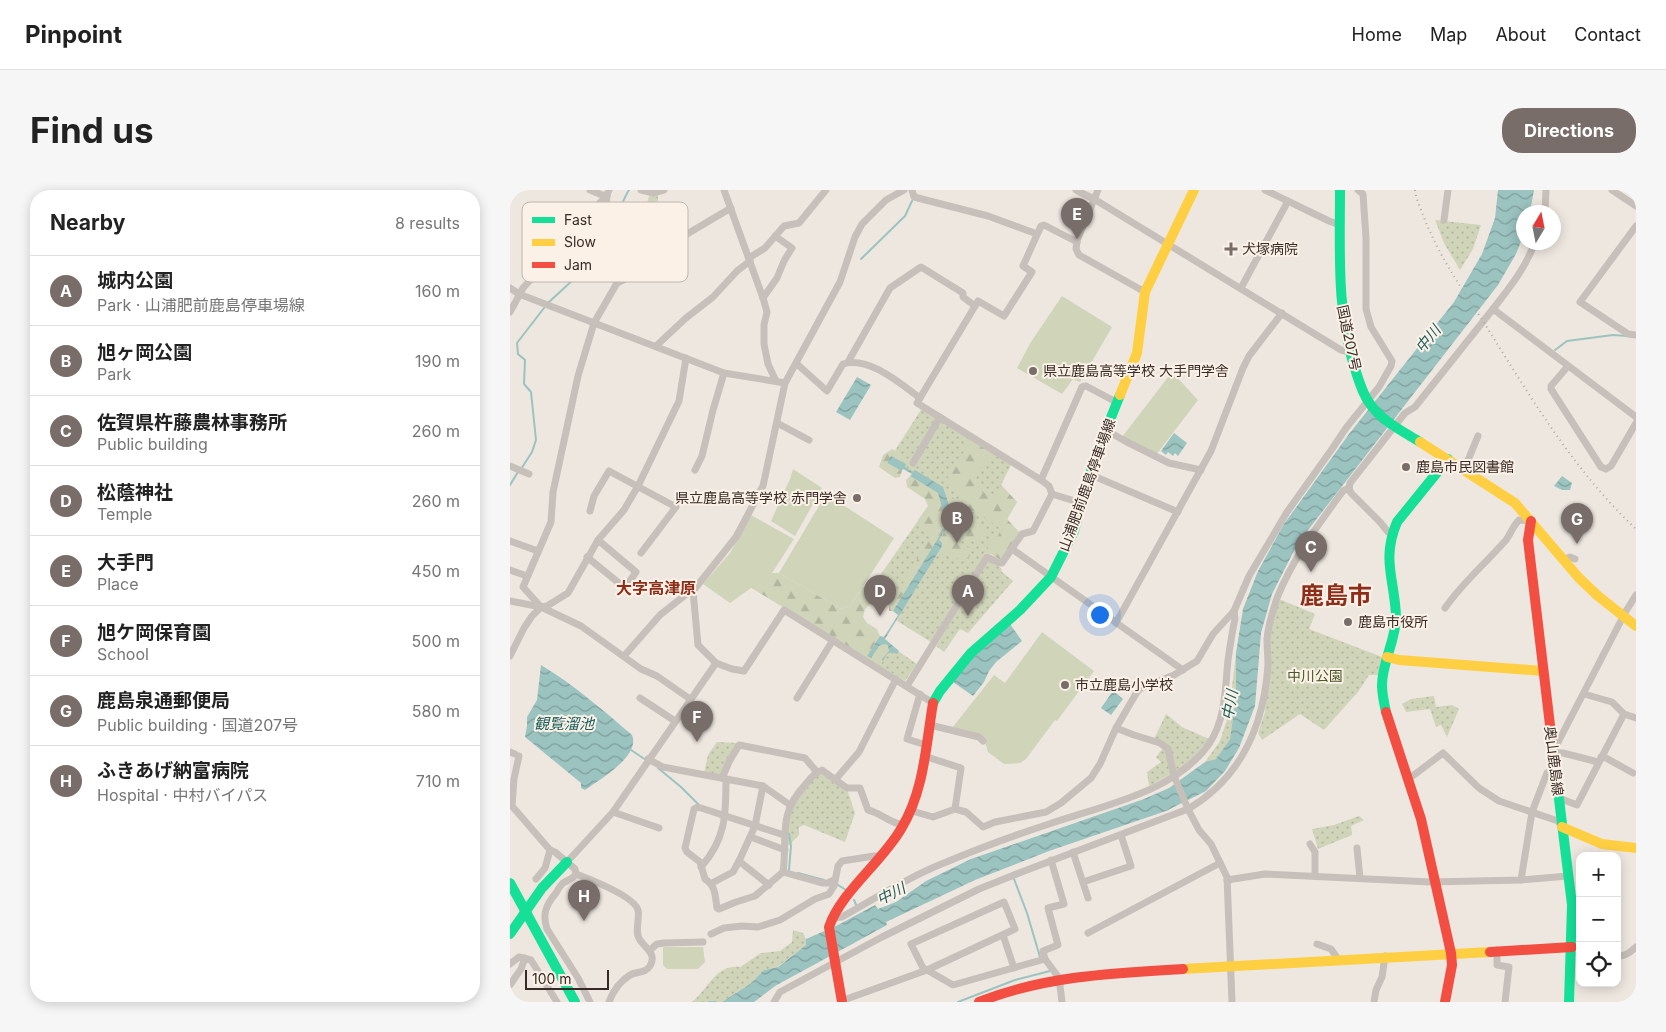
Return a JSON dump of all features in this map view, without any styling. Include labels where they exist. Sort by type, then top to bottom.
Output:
[{"type":"main road","name":"山浦肥前鹿島停車場線","points":[[830,923],[836,910],[882,856],[912,811],[917,796],[933,703],[940,691],[971,653],[1020,610],[1051,577],[1074,531],[1089,474],[1137,354],[1146,292],[1194,190]]},
{"type":"main road","name":"国道207号","points":[[1340,190],[1340,292],[1344,326],[1360,386],[1368,401],[1380,415],[1394,426],[1515,503],[1579,578],[1598,596],[1636,626]]},
{"type":"main road","points":[[1445,1002],[1452,965],[1451,952],[1425,830],[1410,778],[1392,730],[1383,694],[1383,678],[1396,618],[1389,566],[1389,548],[1392,534],[1397,522],[1448,459]]},
{"type":"main road","name":"奥山鹿島線","points":[[1531,521],[1528,540],[1576,949],[1569,1002]]},
{"type":"main road","points":[[1387,657],[1399,660],[1543,670]]},
{"type":"main road","points":[[1562,827],[1602,844],[1636,848]]},
{"type":"main road","points":[[510,934],[542,888],[567,862]]},
{"type":"main road","points":[[510,883],[523,916],[567,1002]]},
{"type":"main road","points":[[510,899],[523,916],[575,1002]]},
{"type":"main road","points":[[830,923],[834,962],[842,1002]]},
{"type":"main road","points":[[979,1002],[1020,987],[1059,978],[1111,973],[1451,952],[1576,949]]},
{"type":"street","points":[[590,190],[602,195],[608,192]]},
{"type":"street","points":[[641,190],[654,193],[664,190]]},
{"type":"street","points":[[724,190],[767,312],[764,325],[764,344],[768,364],[776,381]]},
{"type":"street","points":[[656,346],[686,318],[713,298],[736,271],[765,248],[784,226],[800,223],[826,190]]},
{"type":"street","points":[[624,656],[660,615],[689,592],[693,592],[736,538],[762,486],[785,383],[840,282],[862,224],[886,200],[904,190]]},
{"type":"street","points":[[912,190],[914,197],[988,216],[1037,234]]},
{"type":"street","points":[[1076,190],[1094,199],[1341,350],[1350,352]]},
{"type":"street","points":[[1098,190],[1078,238],[1076,249],[1078,255],[1146,292]]},
{"type":"street","points":[[1265,190],[1340,225]]},
{"type":"street","points":[[912,811],[933,817],[955,809],[966,812],[983,827],[986,827],[995,822],[1046,812],[1061,803],[1091,778],[1136,692],[1197,661],[1213,634],[1234,611],[1250,576],[1273,535],[1346,428],[1379,387],[1391,366],[1392,361],[1371,326],[1366,310],[1364,202],[1363,194],[1358,190]]},
{"type":"street","points":[[1444,220],[1448,190]]},
{"type":"street","points":[[1545,205],[1546,190]]},
{"type":"street","points":[[1612,190],[1636,206]]},
{"type":"street","points":[[599,202],[608,192]]},
{"type":"street","points":[[1241,288],[1288,201]]},
{"type":"street","points":[[688,233],[731,208]]},
{"type":"street","points":[[907,686],[987,556],[1002,563],[1022,534],[1033,531],[1052,494],[1049,486],[1041,480],[917,403],[978,301],[1004,316],[1032,272],[1023,266],[1041,226],[1044,225],[1078,238]]},
{"type":"street","points":[[1636,226],[1580,302],[1628,334],[1636,335]]},
{"type":"street","points":[[763,298],[777,278],[792,248],[775,236]]},
{"type":"street","points":[[1392,534],[1385,530],[1380,522],[1351,493],[1350,483],[1394,426],[1405,413],[1415,407],[1493,309],[1517,278],[1528,261],[1532,250]]},
{"type":"street","points":[[848,362],[890,288],[921,267],[963,293],[963,297],[975,306]]},
{"type":"street","points":[[510,312],[519,294],[529,282]]},
{"type":"street","points":[[542,608],[523,587],[551,522],[553,492],[578,376],[594,323],[616,282]]},
{"type":"street","points":[[510,288],[519,294],[724,373],[785,383]]},
{"type":"street","points":[[1493,309],[1636,417]]},
{"type":"street","points":[[1116,623],[1211,451],[1246,362],[1282,313]]},
{"type":"street","points":[[510,656],[524,628],[542,608],[568,593],[598,540],[624,510],[638,486],[678,401],[686,358]]},
{"type":"street","points":[[797,364],[827,391],[843,364],[848,362],[868,365],[900,383],[920,398]]},
{"type":"street","points":[[1568,366],[1551,386],[1551,389],[1601,467],[1606,469],[1610,466],[1636,424]]},
{"type":"street","points":[[695,470],[702,456],[724,373]]},
{"type":"street","points":[[1041,480],[1082,387],[1086,386],[1118,402]]},
{"type":"street","points":[[913,463],[940,417]]},
{"type":"street","points":[[777,423],[809,440]]},
{"type":"street","points":[[1106,430],[1169,463],[1201,470]]},
{"type":"street","points":[[1464,470],[1478,436]]},
{"type":"street","points":[[510,466],[529,474]]},
{"type":"street","points":[[590,511],[594,496],[609,471],[676,507],[642,553]]},
{"type":"street","points":[[1089,474],[1178,512]]},
{"type":"street","points":[[766,1002],[780,992],[834,962],[940,907],[1051,860],[1188,810],[1200,802],[1224,780],[1234,767],[1255,731],[1261,713],[1268,665],[1267,637],[1277,599],[1310,535],[1343,491],[1349,488]]},
{"type":"street","points":[[1052,494],[1081,503]]},
{"type":"street","points":[[1445,608],[1506,538],[1515,524],[1519,520],[1531,521]]},
{"type":"street","points":[[587,557],[624,588],[636,572],[598,540]]},
{"type":"street","points":[[510,541],[538,551]]},
{"type":"street","points":[[1012,549],[1182,670]]},
{"type":"street","points":[[1564,560],[1570,557],[1575,560]]},
{"type":"street","points":[[510,570],[528,576]]},
{"type":"street","points":[[693,592],[698,645],[716,663],[732,670],[744,670],[784,610],[933,703]]},
{"type":"street","points":[[1633,773],[1606,758],[1599,759],[1554,752],[1636,595]]},
{"type":"street","points":[[510,601],[542,608],[581,626],[690,699]]},
{"type":"street","points":[[830,923],[937,866],[1026,831],[1137,794],[1188,767],[1210,743],[1223,712],[1234,611]]},
{"type":"street","points":[[797,698],[833,640]]},
{"type":"street","points":[[567,862],[613,812],[716,663]]},
{"type":"street","points":[[836,780],[858,752],[896,679]]},
{"type":"street","points":[[920,694],[907,738],[926,744]]},
{"type":"street","points":[[1584,694],[1612,702],[1624,714],[1636,718]]},
{"type":"street","points":[[640,698],[675,721]]},
{"type":"street","points":[[1559,798],[1577,805],[1599,759],[1624,714]]},
{"type":"street","points":[[930,725],[979,737],[982,741]]},
{"type":"street","points":[[1116,728],[1165,746],[1169,754],[1174,776],[1188,810],[1199,830],[1211,844],[1228,880],[1232,1002]]},
{"type":"street","points":[[702,867],[713,854],[726,816],[724,778],[728,762],[739,745],[805,758],[817,772]]},
{"type":"street","points":[[1410,778],[1443,753],[1479,788],[1499,801],[1558,821],[1562,827]]},
{"type":"street","points":[[515,754],[512,806],[550,850],[576,869],[576,874],[573,878],[562,884],[547,904],[544,913],[547,929],[578,978],[590,1002]]},
{"type":"street","points":[[924,756],[961,768],[955,809]]},
{"type":"street","points":[[647,761],[663,767],[763,786],[790,805]]},
{"type":"street","points":[[1521,880],[1532,812],[1547,773],[1556,769]]},
{"type":"street","points":[[784,835],[698,807],[694,810],[685,848],[687,852],[700,862],[705,879],[712,883],[717,908],[719,909],[755,896],[783,872],[784,835],[787,813],[801,789],[817,772],[822,770],[847,788],[860,788],[868,810],[877,812],[898,824],[904,825]]},
{"type":"street","points":[[712,883],[732,872],[739,861],[755,826],[763,786]]},
{"type":"street","points":[[613,812],[659,828]]},
{"type":"street","points":[[1083,882],[1132,866],[1121,835]]},
{"type":"street","points":[[751,837],[785,850]]},
{"type":"street","points":[[1310,844],[1315,852],[1314,875]]},
{"type":"street","points":[[1357,848],[1360,878]]},
{"type":"street","points":[[536,880],[545,868],[550,850]]},
{"type":"street","points":[[1073,852],[1088,898]]},
{"type":"street","points":[[711,934],[724,928],[758,927],[780,920],[815,899],[829,894],[834,886],[838,866],[842,860],[882,856]]},
{"type":"street","points":[[1051,860],[1064,904],[1048,908],[1058,945],[1043,951],[1045,958],[1059,978],[1062,1002]]},
{"type":"street","points":[[739,861],[770,885]]},
{"type":"street","points":[[1088,933],[1220,863]]},
{"type":"street","points":[[783,872],[822,883],[834,880]]},
{"type":"street","points":[[576,874],[613,889],[636,906],[638,910],[638,935],[640,940],[650,950],[652,960],[650,966],[642,972],[631,974],[617,986],[609,1002]]},
{"type":"street","points":[[1228,880],[1265,874],[1436,881],[1521,880],[1568,876]]},
{"type":"street","points":[[842,1002],[927,970],[1015,929],[1004,902],[911,944],[923,968],[927,970],[953,985],[1045,958]]},
{"type":"street","points":[[1003,935],[1014,968]]},
{"type":"street","points":[[650,950],[657,944],[703,942]]},
{"type":"street","points":[[1317,944],[1331,949],[1338,959]]},
{"type":"street","points":[[1621,956],[1630,953],[1636,947]]},
{"type":"street","points":[[1497,950],[1497,965],[1509,967],[1505,1002]]},
{"type":"street","points":[[1374,1002],[1376,990],[1382,977],[1385,956]]},
{"type":"street","points":[[510,964],[519,957],[531,960],[557,1002]]},
{"type":"street","points":[[510,985],[521,969],[525,958]]},
{"type":"street","points":[[774,1002],[780,992]]},
{"type":"green space","points":[[651,191],[658,191],[657,202],[647,202]]},
{"type":"green space","points":[[1435,220],[1481,225],[1473,249],[1460,270],[1444,243]]},
{"type":"green space","points":[[1062,296],[1112,327],[1080,382],[1073,379],[1062,394],[1017,368],[1031,342]]},
{"type":"green space","points":[[1172,372],[1198,400],[1156,455],[1122,437]]},
{"type":"green space","points":[[922,408],[1011,465],[1001,485],[1017,502],[1007,519],[1019,532],[1001,560],[986,553],[931,642],[897,621],[900,615],[889,609],[890,606],[874,596],[856,622],[917,664],[905,681],[750,587],[842,613],[872,587],[940,489],[889,460]]},
{"type":"green space","points":[[971,440],[990,451],[990,458],[979,468],[975,480],[981,492],[993,495],[1001,485],[1017,502],[1007,519],[1019,532],[1001,560],[986,553],[988,544],[999,535],[1000,529],[995,524],[987,521],[980,512],[973,512],[965,508],[960,495],[947,479]]},
{"type":"green space","points":[[892,449],[905,456],[908,461],[906,464],[891,456],[887,463],[902,471],[900,477],[895,478],[879,467],[883,455]]},
{"type":"green space","points":[[793,469],[822,488],[795,536],[771,521]]},
{"type":"green space","points":[[910,476],[938,493],[943,511],[952,516],[893,611],[889,611],[889,607],[931,536],[929,532],[920,526],[918,520],[928,506],[925,499],[907,487],[906,480]]},
{"type":"green space","points":[[943,487],[954,498],[959,513],[974,520],[984,532],[981,540],[975,543],[950,530],[947,534],[970,549],[971,553],[968,559],[941,554],[942,546],[939,541],[953,517]]},
{"type":"green space","points":[[826,494],[894,538],[851,605],[841,609],[779,573]]},
{"type":"green space","points":[[751,515],[794,539],[772,573],[730,603],[703,584],[730,553]]},
{"type":"green space","points":[[988,561],[1001,568],[1002,572],[1013,581],[968,633],[960,629],[944,652],[936,646]]},
{"type":"green space","points":[[891,564],[892,568],[876,592],[882,596],[882,601],[871,603],[865,609],[863,617],[867,623],[877,629],[880,636],[867,656],[871,658],[879,646],[884,644],[889,647],[880,666],[750,587],[772,573],[779,573],[841,609],[851,605],[863,587],[872,587],[888,565]]},
{"type":"green space","name":"中川公園","points":[[1279,599],[1315,614],[1309,629],[1382,657],[1378,675],[1369,675],[1358,692],[1324,730],[1300,714],[1262,740],[1258,733],[1265,712],[1270,665],[1269,637]]},
{"type":"green space","points":[[1042,632],[1094,671],[1026,759],[1020,763],[1004,764],[988,752],[984,739],[952,728],[994,675],[1005,683]]},
{"type":"green space","points":[[1236,653],[1236,697],[1230,739],[1216,759],[1205,762],[1220,741],[1229,713]]},
{"type":"green space","points":[[1434,696],[1436,707],[1452,705],[1459,709],[1447,737],[1441,725],[1436,727],[1430,709],[1406,712],[1402,704],[1411,699]]},
{"type":"green space","points":[[1166,714],[1182,727],[1209,739],[1187,765],[1149,786],[1147,772],[1161,762],[1156,757],[1166,744],[1154,739]]},
{"type":"green space","points":[[717,742],[738,743],[721,776],[704,773],[708,755]]},
{"type":"green space","points":[[818,773],[822,773],[847,789],[855,813],[845,842],[804,825],[799,827],[799,835],[788,846],[787,835],[791,806]]},
{"type":"green space","points":[[1359,816],[1364,820],[1351,826],[1352,835],[1318,849],[1312,829],[1334,825]]},
{"type":"green space","points":[[793,930],[803,933],[806,945],[777,967],[764,970],[750,984],[722,1002],[692,1002],[713,978],[725,969],[740,967],[761,953],[780,951],[792,942]]},
{"type":"green space","points":[[663,947],[703,947],[705,962],[698,969],[667,969],[663,965]]},
{"type":"water","name":"中川","points":[[1498,190],[1534,190],[1531,205],[1516,205],[1516,250],[1518,250],[1498,285],[1298,543],[1272,594],[1261,633],[1255,706],[1239,748],[1225,771],[1206,791],[1166,811],[1049,851],[975,880],[886,922],[887,925],[775,986],[754,1002],[722,1002],[750,984],[764,970],[778,967],[806,945],[806,939],[838,925],[875,905],[878,909],[896,902],[926,881],[971,859],[1144,799],[1169,788],[1205,762],[1216,759],[1230,739],[1236,697],[1236,653],[1243,609],[1258,571],[1284,524],[1349,434],[1454,302],[1482,254],[1495,218]]},
{"type":"water","points":[[857,377],[871,385],[850,420],[836,412]]},
{"type":"water","points":[[1174,433],[1187,443],[1178,456],[1175,453],[1173,456],[1168,452],[1166,455],[1161,451]]},
{"type":"water","points":[[891,456],[906,464],[905,467],[913,472],[915,470],[943,487],[953,517],[939,540],[942,546],[885,639],[899,651],[897,654],[892,652],[887,654],[883,661],[882,659],[889,651],[888,645],[879,646],[871,658],[867,656],[880,636],[884,637],[898,615],[893,611],[952,516],[943,511],[938,493],[910,476],[912,474],[887,463]]},
{"type":"water","points":[[1562,476],[1572,483],[1570,490],[1562,490],[1554,486]]},
{"type":"water","points":[[1010,624],[1022,641],[996,662],[973,696],[953,682],[971,659]]},
{"type":"water","name":"観覧溜池","points":[[541,665],[577,689],[632,735],[633,743],[625,759],[585,790],[581,788],[581,783],[525,737],[527,717],[537,700]]},
{"type":"water","points":[[1113,691],[1123,699],[1111,715],[1101,708]]},
{"type":"waterway","points":[[623,202],[629,190]]},
{"type":"waterway","points":[[861,259],[905,216],[912,201]]},
{"type":"waterway","points":[[549,302],[571,282]]},
{"type":"waterway","points":[[521,469],[532,452],[536,440],[531,392],[524,384],[525,360],[518,354],[517,343],[544,308]]},
{"type":"waterway","points":[[1555,350],[1567,341],[1613,335],[1627,336]]},
{"type":"waterway","points":[[510,485],[518,472]]},
{"type":"waterway","points":[[631,750],[646,760]]},
{"type":"waterway","points":[[658,768],[699,805]]},
{"type":"waterway","points":[[787,833],[789,834],[791,846],[789,870]]},
{"type":"waterway","points":[[798,873],[824,880]]},
{"type":"waterway","points":[[1014,879],[1027,913],[1040,957]]},
{"type":"waterway","points":[[838,885],[846,890]]},
{"type":"waterway","points":[[854,900],[857,907]]},
{"type":"waterway","points":[[958,1002],[1015,980],[1050,971]]},
{"type":"waterway","points":[[709,1002],[716,1002]]},
{"type":"railway","points":[[1415,190],[1418,203],[1442,255],[1533,401],[1591,481],[1636,529]]},
{"type":"traffic: fast","points":[[1340,190],[1342,306],[1345,330],[1357,375],[1366,397],[1374,409],[1390,423],[1420,442]]},
{"type":"traffic: fast","points":[[933,703],[940,691],[971,653],[1020,610],[1051,577],[1074,531],[1094,460],[1120,395]]},
{"type":"traffic: fast","points":[[1386,712],[1382,685],[1396,617],[1389,559],[1392,535],[1397,522],[1448,459]]},
{"type":"traffic: fast","points":[[1552,742],[1572,905],[1569,1002]]},
{"type":"traffic: fast","points":[[510,934],[542,888],[567,862]]},
{"type":"traffic: fast","points":[[510,883],[575,1002]]},
{"type":"traffic: slow","points":[[1120,395],[1137,353],[1145,292],[1194,190]]},
{"type":"traffic: slow","points":[[1420,442],[1515,503],[1579,578],[1598,596],[1636,626]]},
{"type":"traffic: slow","points":[[1387,657],[1399,660],[1543,671]]},
{"type":"traffic: slow","points":[[1562,827],[1602,844],[1636,848]]},
{"type":"traffic: slow","points":[[1183,969],[1490,952]]},
{"type":"traffic: jam","points":[[1531,521],[1528,540],[1552,742]]},
{"type":"traffic: jam","points":[[842,1002],[829,927],[835,914],[852,889],[893,841],[909,815],[923,768],[933,703]]},
{"type":"traffic: jam","points":[[1386,712],[1421,819],[1451,953],[1452,965],[1445,1002]]},
{"type":"traffic: jam","points":[[1490,952],[1572,947]]},
{"type":"traffic: jam","points":[[979,1002],[1028,986],[1054,981],[1105,974],[1183,969]]},
{"type":"place","name":"大手門","points":[[1077,239]]},
{"type":"place","name":"犬塚病院","points":[[1231,249]]},
{"type":"place","name":"県立鹿島高等学校 大手門学舎","points":[[1033,371]]},
{"type":"place","name":"鹿島市民図書館","points":[[1406,467]]},
{"type":"place","name":"県立鹿島高等学校 赤門学舎","points":[[857,498]]},
{"type":"place","name":"旭ヶ岡公園","points":[[957,543]]},
{"type":"place","name":"鹿島泉通郵便局","points":[[1577,544]]},
{"type":"place","name":"佐賀県杵藤農林事務所","points":[[1311,572]]},
{"type":"place","name":"松蔭神社","points":[[880,616]]},
{"type":"place","name":"城内公園","points":[[968,616]]},
{"type":"place","name":"鹿島市役所","points":[[1348,622]]},
{"type":"place","name":"市立鹿島小学校","points":[[1065,685]]},
{"type":"place","name":"旭ケ岡保育園","points":[[697,742]]},
{"type":"place","name":"ふきあげ納富病院","points":[[584,921]]},
{"type":"district","name":"大字高津原","points":[[656,588]]},
{"type":"district","name":"鹿島市","points":[[1336,596]]}]
